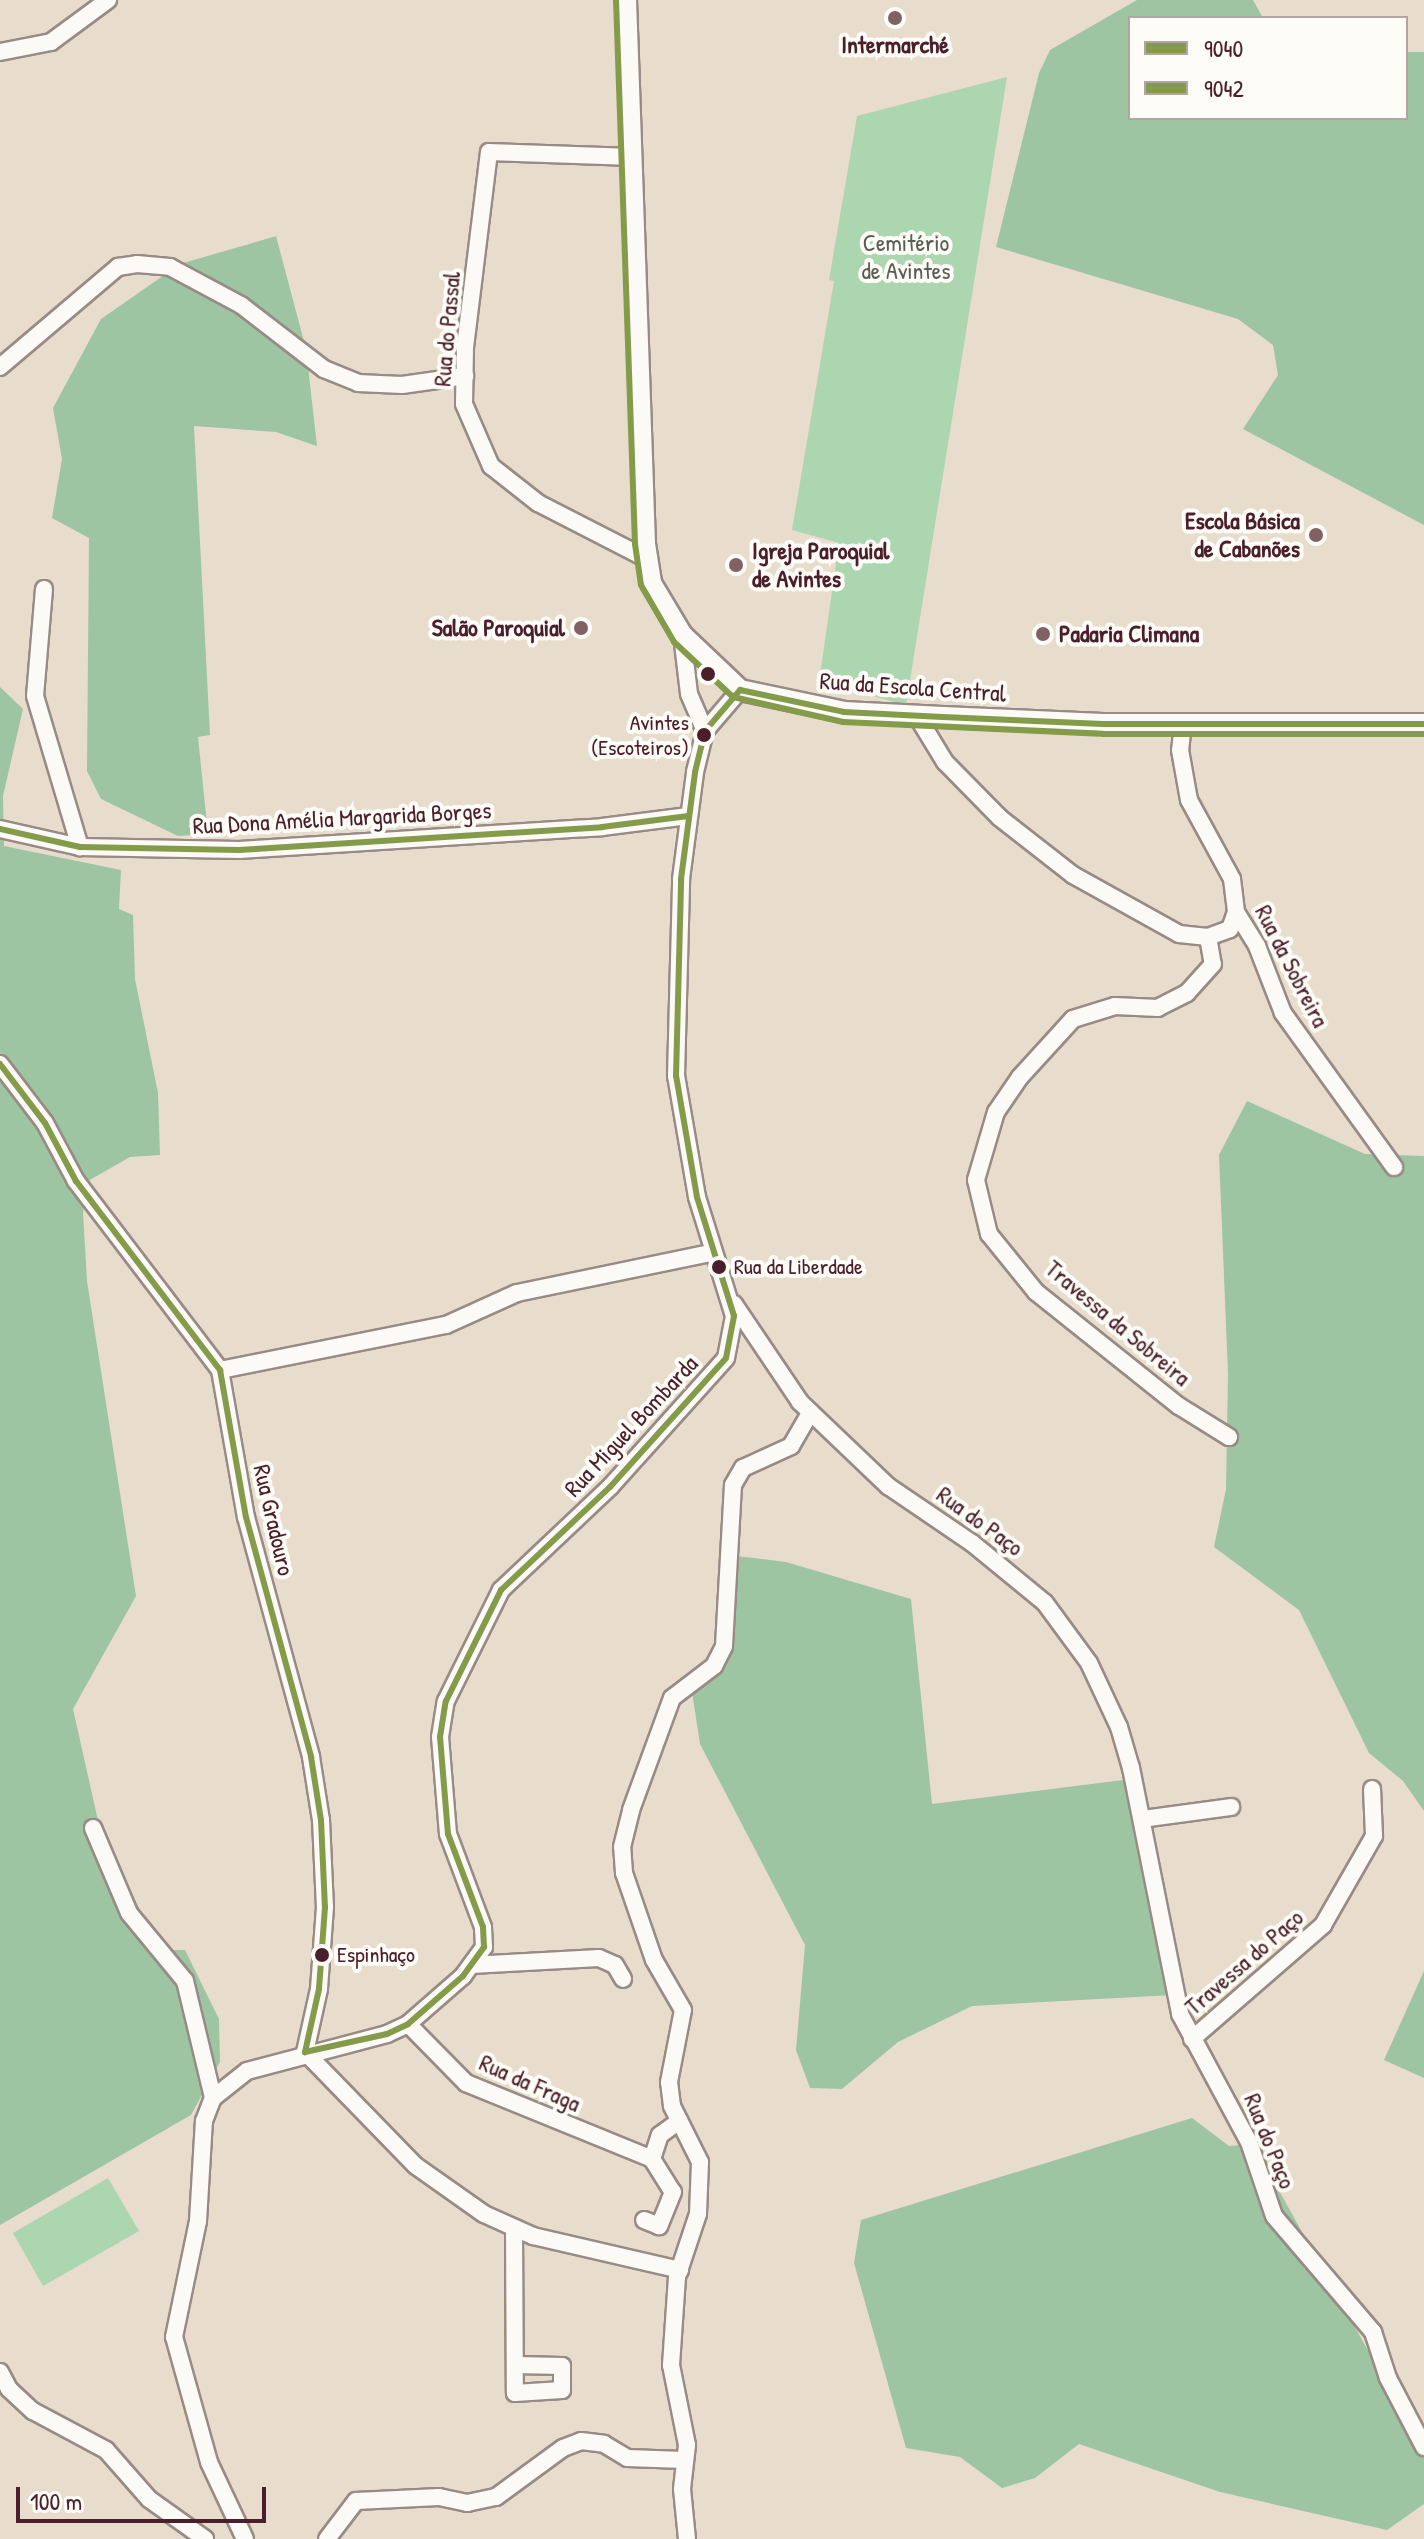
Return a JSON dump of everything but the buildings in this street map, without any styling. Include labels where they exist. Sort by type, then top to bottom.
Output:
[{"type":"street","points":[[0,52],[51,42],[108,0]]},
{"type":"street","points":[[626,0],[647,559],[651,583],[682,635],[740,690]]},
{"type":"street","name":"Rua do Passal","points":[[632,157],[489,152],[464,404],[491,466],[538,503],[647,559]]},
{"type":"street","points":[[0,367],[118,267],[137,264],[170,267],[241,305],[324,369],[358,383],[402,385],[465,376]]},
{"type":"street","points":[[44,589],[35,696],[80,847]]},
{"type":"street","points":[[682,635],[689,694],[705,731]]},
{"type":"street","name":"Rua da Escola Central","points":[[740,690],[844,712],[917,716],[1183,723],[1424,724]]},
{"type":"street","name":"Rua Miguel Bombarda","points":[[213,2098],[247,2071],[305,2052],[387,2034],[408,2024],[471,1965],[484,1947],[483,1927],[450,1852],[440,1737],[446,1701],[501,1590],[610,1487],[726,1358],[734,1316],[731,1299],[711,1253],[685,1143],[676,1076],[681,879],[688,816],[705,731],[740,690]]},
{"type":"street","points":[[917,716],[945,762],[1073,875],[1179,934],[1208,937],[1230,929],[1236,912]]},
{"type":"street","name":"Rua da Sobreira","points":[[1183,723],[1180,750],[1189,800],[1232,879],[1236,912],[1257,946],[1283,1013],[1394,1167]]},
{"type":"street","name":"Rua Dona Amélia Margarida Borges","points":[[0,829],[80,847],[250,849],[588,828],[688,816]]},
{"type":"street","name":"Travessa da Sobreira","points":[[1208,937],[1213,964],[1187,993],[1158,1008],[1115,1006],[1073,1019],[1020,1077],[996,1112],[976,1180],[989,1234],[1036,1292],[1179,1406],[1229,1437]]},
{"type":"street","name":"Rua Gradouro","points":[[0,1064],[45,1123],[76,1181],[220,1370],[246,1517],[311,1757],[321,1820],[325,1907],[320,1975],[305,2052]]},
{"type":"street","points":[[220,1370],[446,1325],[517,1293],[711,1253]]},
{"type":"street","name":"Rua do Paço","points":[[731,1299],[777,1371],[811,1412],[888,1486],[972,1543],[1045,1603],[1089,1663],[1119,1727],[1142,1819],[1180,2014],[1249,2142],[1274,2216],[1373,2332],[1388,2378],[1424,2447]]},
{"type":"street","points":[[687,2539],[684,2460],[687,2445],[671,2365],[680,2270],[701,2198],[700,2162],[679,2121],[669,2082],[683,2010],[654,1960],[624,1873],[622,1847],[631,1810],[672,1698],[714,1666],[724,1646],[733,1485],[743,1468],[791,1446],[811,1412]]},
{"type":"street","name":"Travessa do Paço","points":[[1192,2039],[1323,1925],[1374,1836],[1372,1789]]},
{"type":"street","points":[[1142,1819],[1231,1807]]},
{"type":"street","points":[[93,1828],[129,1913],[185,1981],[213,2098],[204,2121],[198,2221],[173,2320],[174,2337],[209,2462],[245,2539]]},
{"type":"street","points":[[471,1965],[599,1958],[615,1965],[623,1979]]},
{"type":"street","name":"Rua da Fraga","points":[[408,2024],[466,2083],[652,2159]]},
{"type":"street","points":[[305,2052],[416,2166],[449,2193],[514,2228],[680,2270]]},
{"type":"street","points":[[644,2220],[659,2226],[673,2192],[652,2159],[660,2135],[679,2121]]},
{"type":"street","points":[[514,2228],[515,2365]]},
{"type":"street","points":[[0,2372],[9,2389],[33,2411],[106,2450],[149,2499],[205,2539]]},
{"type":"street","points":[[327,2539],[356,2501],[439,2497],[467,2503],[496,2497],[563,2448],[581,2441],[604,2444],[627,2458],[684,2460]]},
{"type":"green space","points":[[1137,0],[1253,0],[1262,16],[1128,16],[1128,120],[1408,120],[1408,52],[1424,52],[1424,525],[1243,429],[1278,375],[1273,345],[1238,319],[996,247],[1039,73],[1050,50]]},
{"type":"green space","name":"Cemitério de Avintes","points":[[1007,77],[906,705],[819,682],[839,543],[792,530],[834,281],[829,280],[857,116]]},
{"type":"green space","points":[[276,236],[306,349],[317,446],[276,432],[194,426],[210,735],[198,737],[208,834],[178,836],[101,799],[87,771],[89,538],[52,518],[62,459],[53,408],[101,319],[180,264]]},
{"type":"green space","points":[[0,687],[23,709],[3,796],[4,846],[121,870],[119,909],[133,915],[135,979],[158,1093],[160,1155],[130,1157],[88,1181],[83,1212],[87,1281],[136,1596],[73,1709],[99,1825],[159,1950],[185,1950],[219,2019],[220,2062],[191,2115],[0,2225]]},
{"type":"green space","points":[[1247,1101],[1365,1154],[1424,1156],[1424,1811],[1403,1781],[1369,1753],[1299,1610],[1214,1547],[1226,1489],[1228,1373],[1219,1155]]},
{"type":"green space","points":[[728,1555],[786,1562],[911,1599],[932,1804],[1131,1779],[1173,1995],[972,2006],[898,2042],[842,2089],[810,2088],[796,2050],[805,1945],[700,1744],[690,1679],[724,1663]]},
{"type":"green space","points":[[1424,1971],[1424,2078],[1384,2060]]},
{"type":"green space","points":[[1192,2118],[1229,2146],[1253,2144],[1424,2451],[1424,2504],[1387,2530],[1220,2492],[1079,2444],[1035,2478],[1002,2488],[960,2457],[906,2448],[854,2263],[861,2220]]},
{"type":"green space","points":[[108,2178],[139,2231],[43,2286],[13,2233]]},
{"type":"transit line","name":"9042","points":[[616,0],[635,544],[641,585],[674,642],[733,697],[843,722],[1103,734],[1424,734]]},
{"type":"transit line","name":"9040","points":[[740,690],[844,712],[943,717],[1103,724],[1424,724]]},
{"type":"transit line","name":"9040","points":[[305,2052],[387,2034],[408,2024],[463,1976],[484,1947],[483,1927],[448,1834],[440,1737],[446,1701],[501,1590],[610,1487],[726,1358],[734,1316],[697,1197],[676,1076],[681,879],[695,772],[705,731],[740,690]]},
{"type":"transit line","name":"9040","points":[[0,829],[80,847],[239,850],[602,827],[688,816]]},
{"type":"transit line","name":"9040","points":[[0,1064],[45,1123],[76,1181],[220,1370],[246,1517],[311,1757],[321,1820],[325,1907],[319,1989],[305,2052]]},
{"type":"place","name":"Intermarché","points":[[895,18]]},
{"type":"place","name":"Escola Básica de Cabanões","points":[[1316,535]]},
{"type":"place","name":"Igreja Paroquial de Avintes","points":[[736,565]]},
{"type":"place","name":"Salão Paroquial","points":[[581,628]]},
{"type":"place","name":"Padaria Climana","points":[[1043,634]]},
{"type":"place","name":"Avintes (Escoteiros)","points":[[704,735]]},
{"type":"place","name":"Rua da Liberdade","points":[[719,1267]]},
{"type":"place","name":"Espinhaço","points":[[322,1955]]}]
